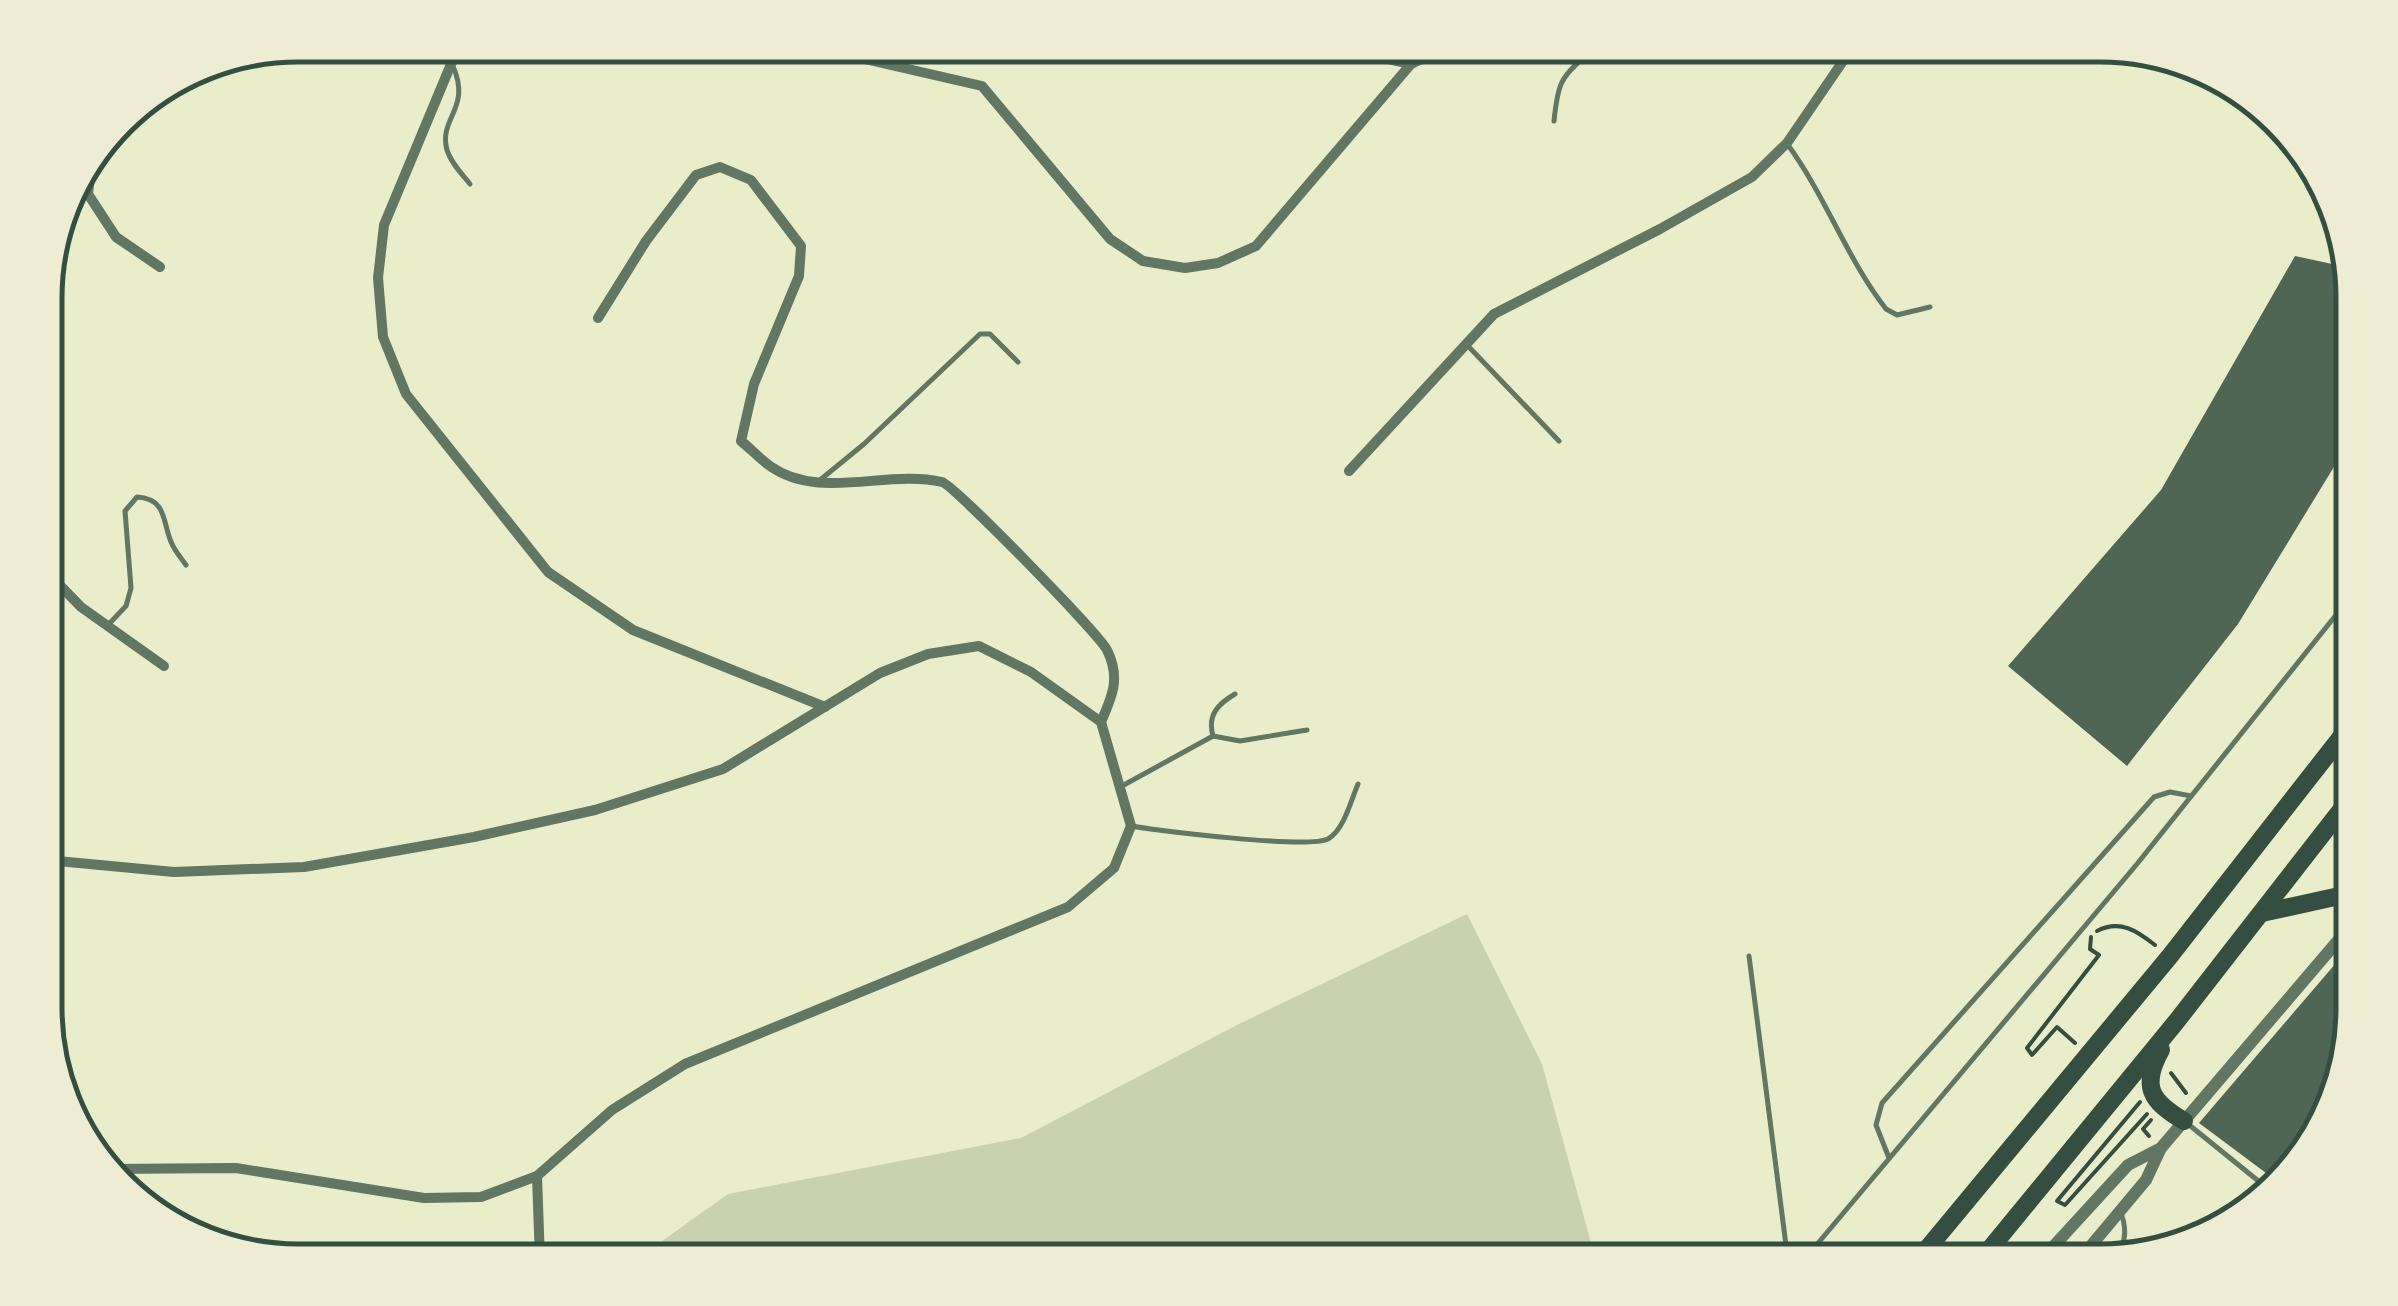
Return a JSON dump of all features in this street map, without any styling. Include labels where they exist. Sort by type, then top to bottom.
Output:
[{"type":"highway","points":[[1931,1243],[2170,956],[2336,744]]},
{"type":"highway","points":[[1994,1243],[2176,1022],[2336,817]]},
{"type":"highway","points":[[2262,913],[2336,897]]},
{"type":"highway","points":[[2176,1022],[2150,1075],[2151,1090],[2160,1107],[2184,1121]]},
{"type":"street","points":[[881,62],[982,86],[1110,239],[1143,261],[1184,268],[1218,263],[1256,246],[1415,62]]},
{"type":"street","points":[[1402,62],[1411,64]]},
{"type":"street","points":[[1349,471],[1494,314],[1660,230],[1752,177],[1787,142],[1842,62]]},
{"type":"street","points":[[452,63],[384,226],[378,278],[383,336],[406,394],[548,572],[633,630],[824,707]]},
{"type":"street","points":[[598,318],[646,241],[696,175],[720,166],[751,180],[802,246],[799,276],[754,384],[742,440],[772,468],[816,483],[898,478],[946,483],[984,518],[1107,650],[1116,688],[1101,722]]},
{"type":"street","points":[[88,192],[116,237],[160,267]]},
{"type":"street","points":[[63,588],[81,607],[164,666]]},
{"type":"street","points":[[62,861],[174,872],[304,868],[595,810],[723,769],[880,673],[928,654],[979,646],[1031,672],[1101,722],[1131,826],[1114,868],[1068,907],[685,1064],[612,1110],[537,1176],[480,1197],[424,1198],[236,1168],[127,1169]]},
{"type":"street","points":[[2093,1243],[2146,1180],[2161,1148],[2336,943]]},
{"type":"street","points":[[2056,1243],[2128,1166],[2161,1148]]},
{"type":"street","points":[[537,1176],[539,1244]]},
{"type":"lane","points":[[1554,122],[1556,95],[1576,62]]},
{"type":"lane","points":[[452,63],[461,86],[446,134],[447,149],[470,184]]},
{"type":"lane","points":[[1787,142],[1809,173],[1832,220],[1886,309],[1898,315],[1930,307]]},
{"type":"lane","points":[[816,483],[864,444],[980,334],[990,334],[1018,362]]},
{"type":"lane","points":[[1467,344],[1559,441]]},
{"type":"lane","points":[[108,625],[126,606],[131,588],[125,511],[137,497],[150,498],[163,509],[170,540],[186,564]]},
{"type":"lane","points":[[1816,1243],[2191,796],[2336,615]]},
{"type":"lane","points":[[1213,736],[1212,715],[1221,702],[1236,694]]},
{"type":"lane","points":[[1122,786],[1213,736],[1240,741],[1307,730]]},
{"type":"lane","points":[[1131,826],[1317,841],[1330,838],[1340,826],[1358,784]]},
{"type":"lane","points":[[1889,1158],[1876,1125],[1882,1103],[2154,797],[2170,792],[2191,796]]},
{"type":"lane","points":[[1749,956],[1786,1243]]},
{"type":"lane","points":[[2184,1121],[2259,1181]]},
{"type":"lane","points":[[2120,1210],[2124,1242]]},
{"type":"path","points":[[2090,949],[2090,934],[2107,926],[2132,928],[2170,956]]},
{"type":"green space","points":[[1467,914],[1542,1064],[1591,1243],[658,1244],[728,1194],[1021,1138],[1237,1025]]},
{"type":"building","points":[[2295,256],[2332,264],[2336,299],[2336,464],[2238,624],[2127,766],[2008,666],[2161,490]]},
{"type":"building","points":[[2336,963],[2333,1038],[2323,1083],[2296,1139],[2277,1163],[2267,1173],[2199,1123]]}]
